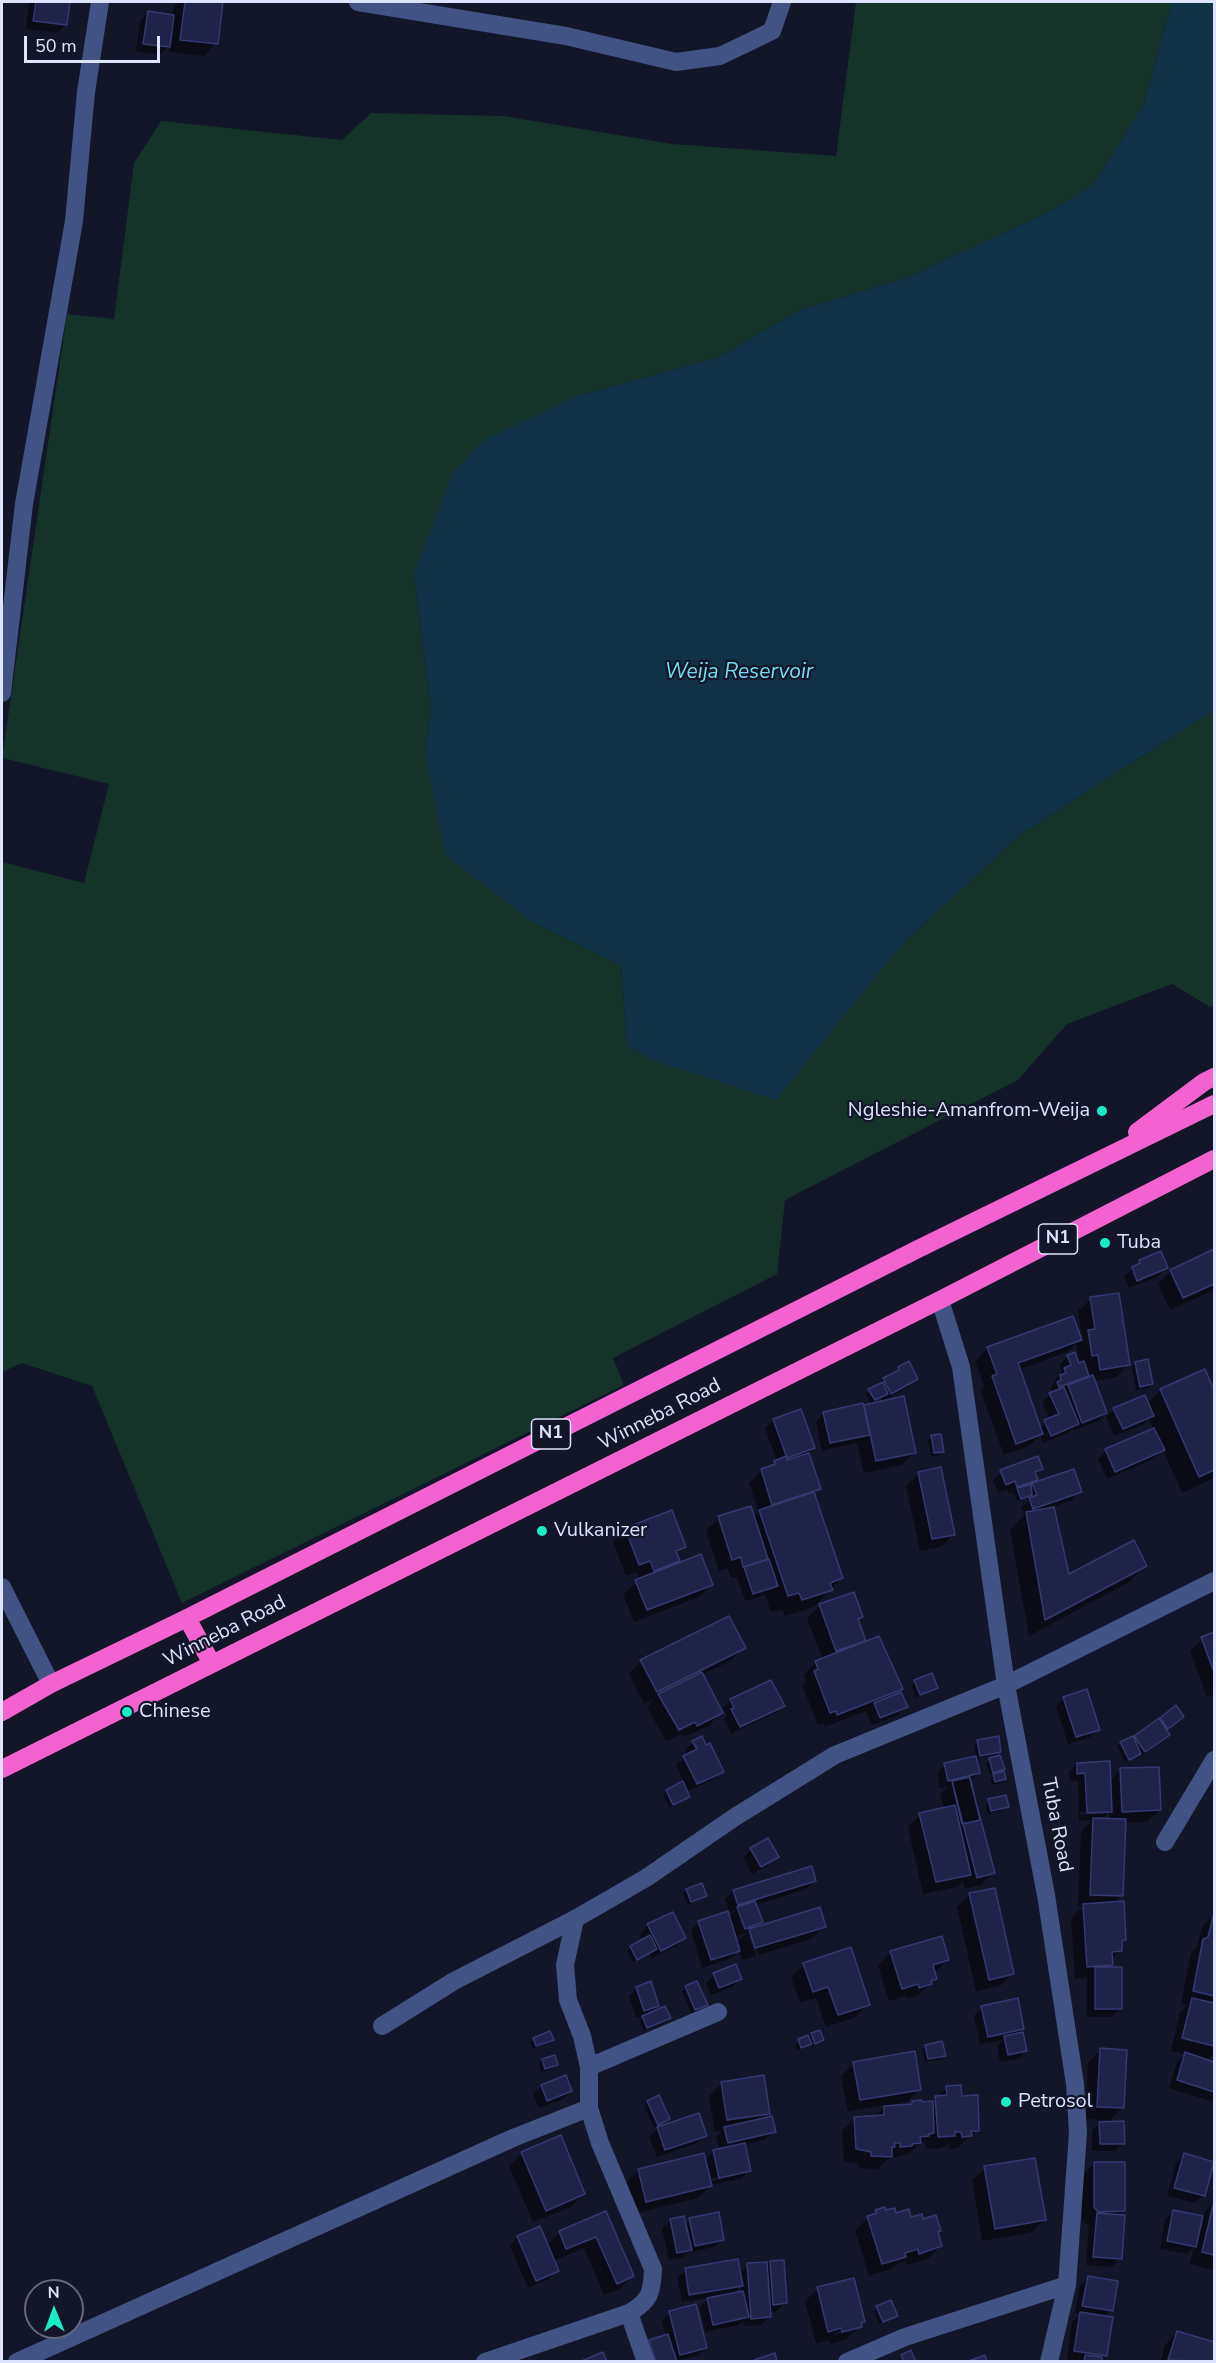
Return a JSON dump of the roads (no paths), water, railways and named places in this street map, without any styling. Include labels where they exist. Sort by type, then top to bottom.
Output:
[{"type":"highway","name":"Winneba Road","points":[[1102,1158],[1204,1082],[1215,1077]]},
{"type":"highway","name":"Winneba Road","points":[[1102,1158],[1215,1091]]},
{"type":"highway","name":"Winneba Road","points":[[2,1712],[51,1684],[187,1618],[920,1248],[1215,1104]]},
{"type":"highway","name":"Winneba Road","points":[[1177,1178],[1215,1147]]},
{"type":"highway","name":"Winneba Road","points":[[2,1769],[940,1300],[1215,1159]]},
{"type":"highway","name":"Winneba Road","points":[[1177,1178],[1215,1166]]},
{"type":"highway","points":[[187,1618],[212,1664]]},
{"type":"street","points":[[2,693],[24,504],[74,221],[87,92],[100,2]]},
{"type":"street","points":[[358,2],[566,36],[676,62],[720,56],[772,31],[782,2]]},
{"type":"street","name":"Tuba Road","points":[[940,1300],[961,1367],[1006,1685],[1048,1906],[1075,2084],[1078,2133],[1067,2285],[1049,2361]]},
{"type":"street","points":[[381,2026],[454,1981],[575,1919],[646,1878],[735,1817],[835,1755],[1006,1685],[1215,1581]]},
{"type":"street","points":[[2,1587],[51,1684]]},
{"type":"street","points":[[1165,1842],[1215,1760]]},
{"type":"street","points":[[485,2361],[629,2313],[642,2305],[652,2290],[653,2269],[600,2143],[589,2108],[589,2067],[582,2036],[568,2000],[564,1965],[575,1919]]},
{"type":"street","points":[[589,2067],[718,2012]]},
{"type":"street","points":[[17,2361],[513,2138],[589,2108]]},
{"type":"street","points":[[847,2361],[906,2337],[1067,2285]]},
{"type":"street","points":[[629,2313],[646,2361]]},
{"type":"water","name":"Weija Reservoir","points":[[1172,2],[1214,2],[1214,710],[1022,833],[903,943],[776,1100],[655,1061],[627,1046],[621,965],[533,922],[446,856],[425,754],[431,708],[414,573],[453,473],[483,441],[571,398],[719,357],[800,310],[906,278],[1049,212],[1093,185],[1144,104]]},
{"type":"place","name":"Ngleshie-Amanfrom-Weija","points":[[1102,1111]]},
{"type":"place","name":"Tuba","points":[[1105,1243]]},
{"type":"place","name":"Vulkanizer","points":[[542,1531]]},
{"type":"place","name":"Chinese","points":[[127,1712]]},
{"type":"place","name":"Petrosol","points":[[1006,2102]]}]
